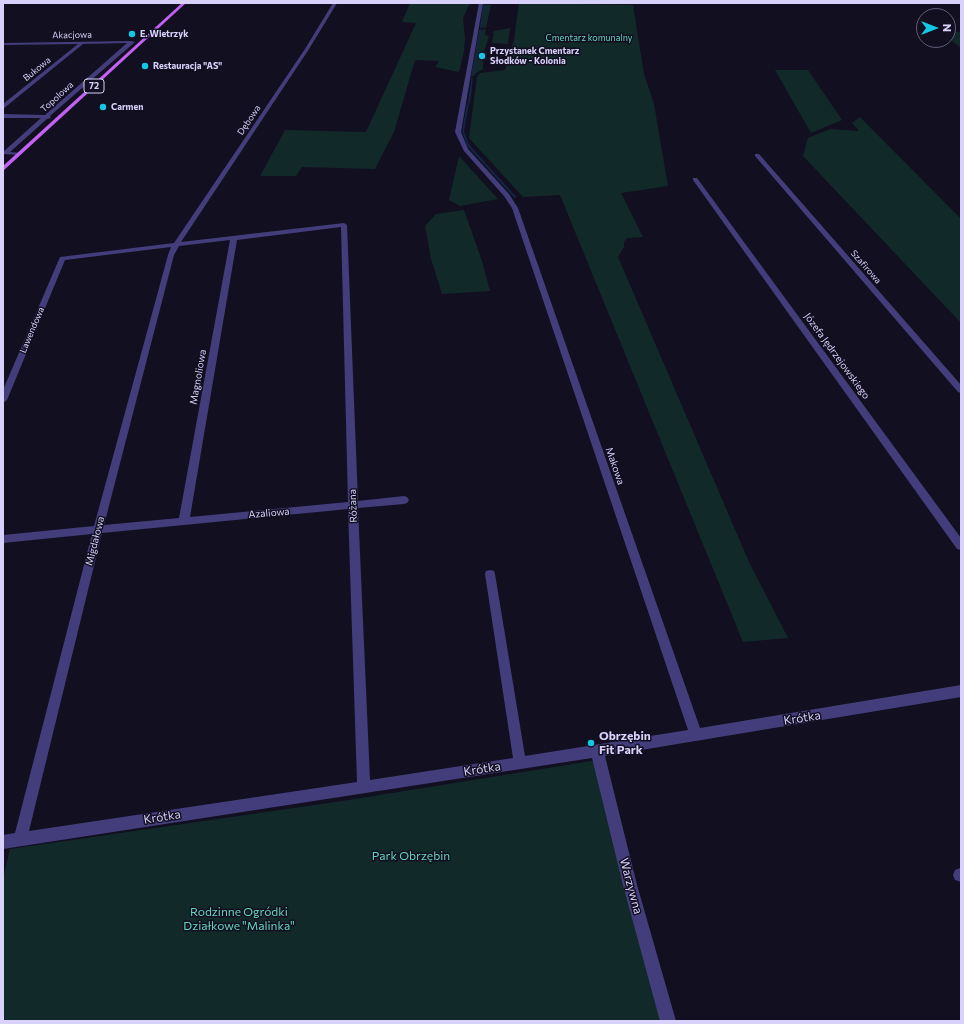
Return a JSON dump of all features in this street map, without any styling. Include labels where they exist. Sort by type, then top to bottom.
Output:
[{"type":"main road","name":"72","points":[[3,169],[184,3]]},
{"type":"street","name":"Dębowa","points":[[176,245],[336,3]]},
{"type":"street","name":"Makowa","points":[[481,3],[458,132],[461,142],[466,150],[498,184],[513,203],[696,735]]},
{"type":"street","name":"Topolowa","points":[[20,154],[5,153],[131,42]]},
{"type":"street","name":"Akacjowa","points":[[3,44],[141,42]]},
{"type":"street","name":"Bukowa","points":[[3,107],[82,43]]},
{"type":"street","points":[[464,103],[471,103]]},
{"type":"street","points":[[3,116],[59,118]]},
{"type":"street","name":"Szafirowa","points":[[757,155],[961,390]]},
{"type":"street","name":"Józefa Jędrzejowskiego","points":[[695,179],[961,546]]},
{"type":"street","points":[[490,186],[498,184]]},
{"type":"street","name":"Różana","points":[[234,238],[308,228],[344,225],[364,787]]},
{"type":"street","points":[[176,245],[234,238]]},
{"type":"street","name":"Magnoliowa","points":[[184,520],[234,238]]},
{"type":"street","name":"Lawendowa","points":[[3,400],[62,258],[176,245]]},
{"type":"street","name":"Migdałowa","points":[[20,839],[98,530],[169,263],[176,245]]},
{"type":"street","name":"Azaliowa","points":[[98,530],[184,520],[404,500]]},
{"type":"street","points":[[3,539],[98,530]]},
{"type":"street","points":[[490,574],[520,763]]},
{"type":"street","name":"Krótka","points":[[3,842],[520,763],[961,691]]},
{"type":"street","name":"Warzywna","points":[[597,750],[630,885],[668,1021]]},
{"type":"green space","points":[[410,3],[470,3],[463,18],[465,38],[464,51],[459,72],[435,67],[439,61],[415,60],[394,132],[375,169],[302,167],[296,176],[260,176],[285,130],[366,132],[416,23],[402,22]]},
{"type":"green space","name":"Cmentarz komunalny","points":[[519,3],[633,5],[644,74],[654,104],[668,186],[621,193],[643,237],[627,238],[618,257],[749,562],[788,638],[743,642],[560,195],[523,197],[469,138],[477,76],[480,73],[505,70],[514,40]]},
{"type":"green space","points":[[483,5],[491,5],[486,28],[480,27]]},
{"type":"green space","points":[[510,28],[508,44],[492,43],[493,36],[495,35],[493,35],[494,31]]},
{"type":"green space","points":[[486,29],[485,35],[489,36],[483,55],[480,57],[483,57],[483,69],[474,76],[471,76],[479,30]]},
{"type":"green space","points":[[956,32],[961,32],[961,48],[956,44]]},
{"type":"green space","points":[[775,70],[808,70],[842,120],[811,133]]},
{"type":"green space","points":[[860,117],[961,219],[961,323],[803,156],[808,138],[830,129],[859,131],[852,123]]},
{"type":"green space","points":[[459,156],[498,199],[460,206],[449,200]]},
{"type":"green space","points":[[464,210],[482,261],[490,291],[442,294],[431,259],[425,226],[436,214]]},
{"type":"green space","name":"Rodzinne Ogródki Działkowe \"Malinka\"","points":[[598,760],[667,1021],[3,1021],[3,879],[10,849],[342,801]]},
{"type":"waterway","points":[[481,28],[485,5]]},
{"type":"waterway","points":[[473,75],[481,30]]},
{"type":"waterway","points":[[471,89],[472,78]]},
{"type":"waterway","points":[[469,102],[471,88]]},
{"type":"waterway","points":[[468,104],[463,131],[468,145],[515,197]]},
{"type":"place","name":"E. Wietrzyk","points":[[132,34]]},
{"type":"place","name":"Przystanek Cmentarz Słodków - Kolonia","points":[[482,56]]},
{"type":"place","name":"Restauracja \"AS\"","points":[[145,66]]},
{"type":"place","name":"Carmen","points":[[103,107]]},
{"type":"place","name":"Obrzębin Fit Park","points":[[591,743]]},
{"type":"park label","name":"Park Obrzębin","points":[[411,856]]}]
